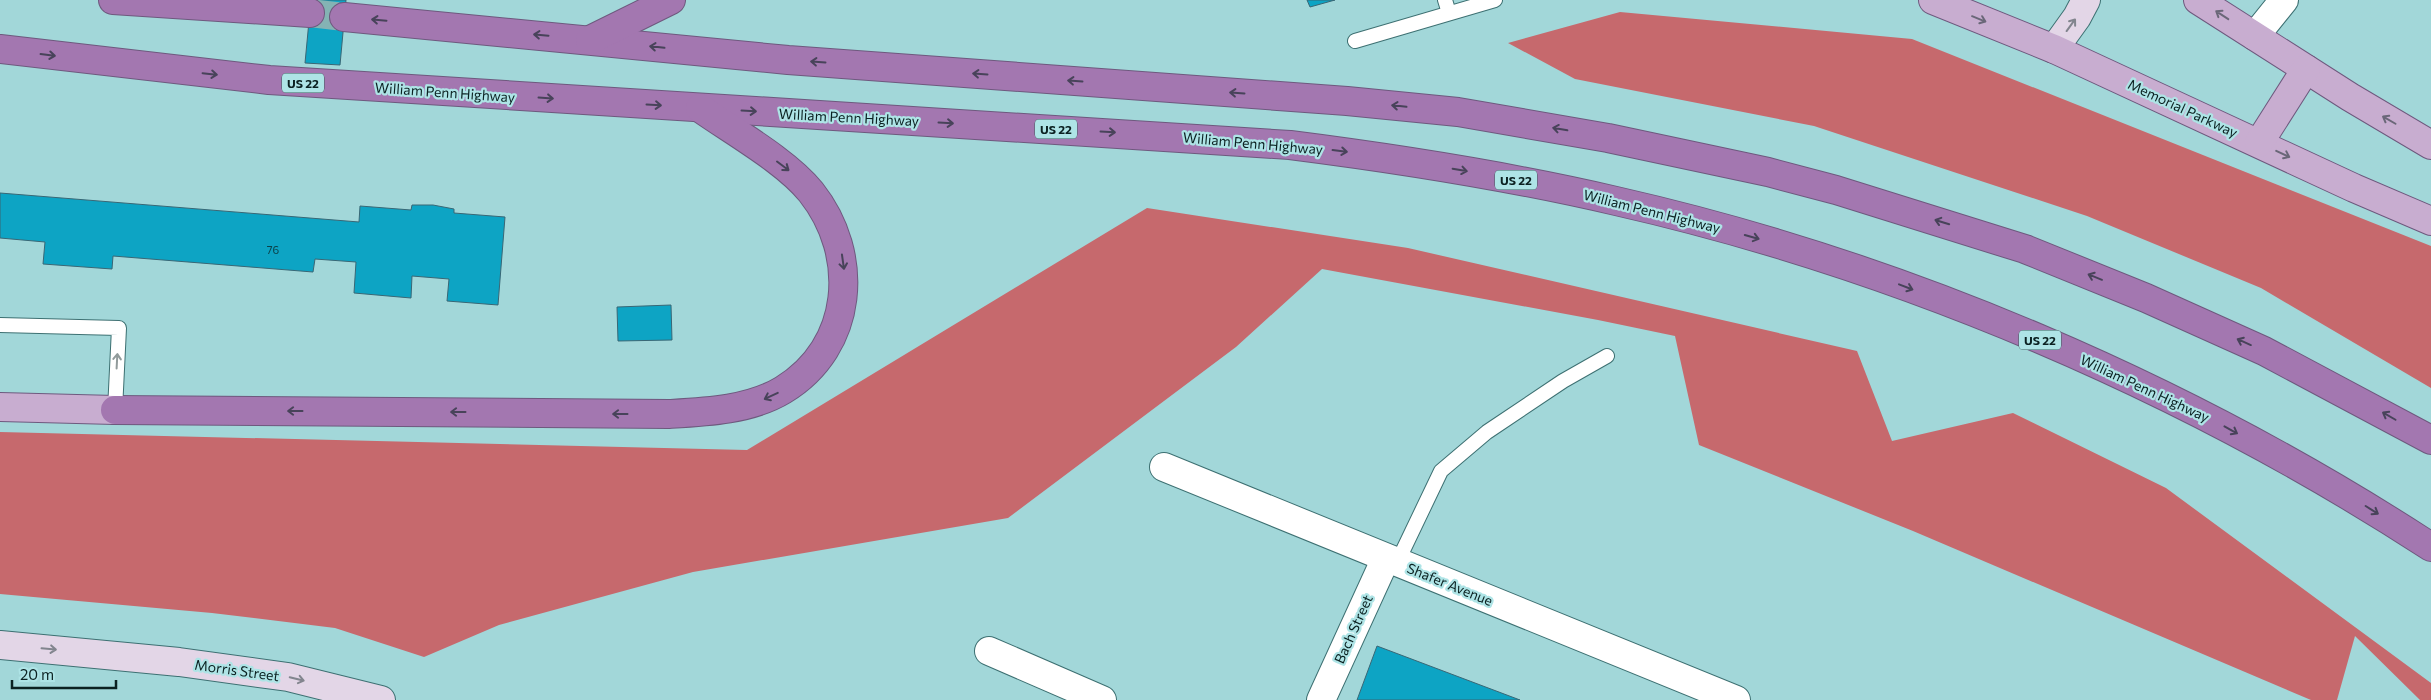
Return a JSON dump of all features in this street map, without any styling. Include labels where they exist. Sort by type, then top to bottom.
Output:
[{"type":"highway","points":[[112,0],[310,13]]},
{"type":"highway","points":[[590,40],[671,0]]},
{"type":"highway","points":[[344,17],[788,60],[1347,101],[1458,112],[1608,138],[1768,172],[1836,190],[1999,241],[2146,298],[2264,351],[2431,440]]},
{"type":"highway","name":"William Penn Highway","points":[[0,49],[269,80],[1290,145],[1431,165],[1557,187],[1620,201],[1826,259],[1963,309],[2086,360],[2226,427],[2354,499],[2431,546]]},
{"type":"highway","points":[[115,410],[669,414],[742,406],[782,390],[801,377],[815,362],[836,324],[844,287],[841,250],[827,216],[799,179],[700,108]]},
{"type":"main road","name":"Memorial Parkway","points":[[1934,0],[2054,49],[2354,188],[2431,221]]},
{"type":"main road","points":[[2198,0],[2306,69],[2431,145]]},
{"type":"main road","points":[[2259,143],[2306,69]]},
{"type":"main road","points":[[0,407],[115,410]]},
{"type":"street","points":[[2054,49],[2077,17],[2086,0]]},
{"type":"street","points":[[2255,36],[2284,0]]},
{"type":"street","name":"Shafer Avenue","points":[[1164,467],[1736,700]]},
{"type":"street","name":"Bach Street","points":[[1321,700],[1392,561]]},
{"type":"street","name":"Morris Street","points":[[0,645],[179,662],[288,677],[381,700]]},
{"type":"street","points":[[988,651],[1102,700]]},
{"type":"lane","points":[[1355,41],[1447,7],[1495,0]]},
{"type":"lane","points":[[0,326],[119,328],[115,410]]},
{"type":"lane","points":[[1392,561],[1441,471],[1487,432],[1563,380],[1607,356]]},
{"type":"shaded area","points":[[1620,12],[1912,39],[2431,246],[2431,388],[2261,288],[2087,216],[1814,126],[1575,79],[1508,43]]},
{"type":"shaded area","points":[[1147,208],[1408,248],[1857,351],[1892,441],[2013,413],[2166,488],[2431,683],[2431,700],[2420,700],[2355,636],[2337,700],[2311,700],[1913,531],[1699,445],[1675,336],[1322,269],[1236,347],[1008,518],[693,572],[499,625],[424,657],[335,628],[212,613],[0,594],[0,432],[747,450]]},
{"type":"building","points":[[311,0],[346,0],[340,65],[305,63]]},
{"type":"building","points":[[1307,0],[1335,0],[1310,7]]},
{"type":"building","points":[[0,193],[359,222],[360,206],[411,210],[412,205],[433,205],[454,209],[454,213],[505,217],[498,305],[447,301],[449,279],[412,276],[411,298],[354,293],[356,262],[315,259],[313,272],[113,256],[112,269],[43,264],[45,242],[0,238]]},
{"type":"building","points":[[671,305],[672,340],[618,341],[617,307]]},
{"type":"building","points":[[1377,646],[1520,700],[1357,700]]},
{"type":"tunnel","points":[[310,13],[344,17]]}]
